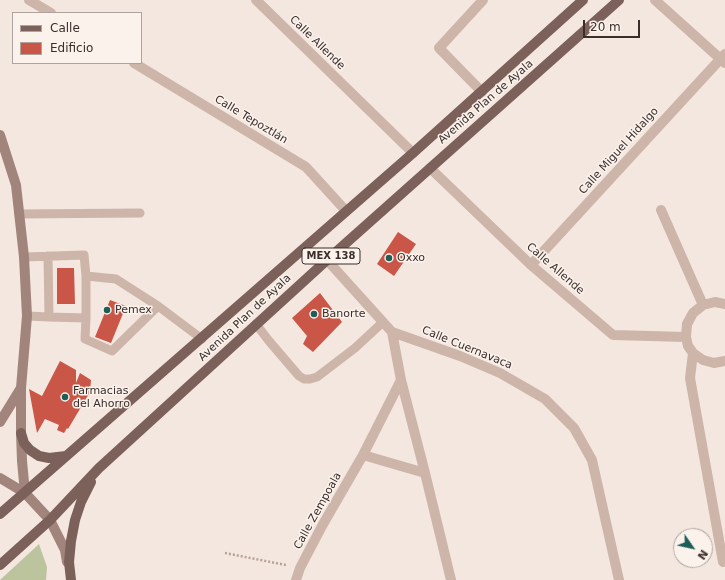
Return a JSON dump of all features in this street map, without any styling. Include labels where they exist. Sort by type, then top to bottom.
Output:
[{"type":"main road","name":"Avenida Plan de Ayala","points":[[0,514],[413,153],[583,0]]},
{"type":"main road","name":"Avenida Plan de Ayala","points":[[0,564],[50,520],[99,468],[256,324],[619,0]]},
{"type":"main road","points":[[0,135],[16,185],[24,257],[27,316],[21,388],[21,433],[25,493]]},
{"type":"main road","points":[[0,422],[21,388]]},
{"type":"main road","points":[[21,433],[24,443],[30,450],[39,456],[49,458],[68,456]]},
{"type":"main road","points":[[71,580],[69,562],[75,520],[84,496],[99,468]]},
{"type":"main road","points":[[0,478],[25,493],[50,520],[65,550],[71,580]]},
{"type":"street","points":[[29,0],[49,12]]},
{"type":"street","name":"Calle Allende","points":[[256,0],[413,153]]},
{"type":"street","points":[[482,92],[438,48],[483,0]]},
{"type":"street","points":[[655,0],[723,59]]},
{"type":"street","name":"Calle Miguel Hidalgo","points":[[531,265],[723,59]]},
{"type":"street","name":"Calle Tepoztlán","points":[[136,64],[306,168],[346,211]]},
{"type":"street","name":"Calle Allende","points":[[430,168],[531,265],[613,335],[686,337]]},
{"type":"street","points":[[661,210],[703,305]]},
{"type":"street","name":"Calle Cuernavaca","points":[[327,260],[392,332],[460,356],[500,373],[545,399],[574,428],[592,460],[619,580]]},
{"type":"street","points":[[725,304],[715,302],[703,305],[693,313],[687,324],[686,337],[688,346],[703,360],[714,363],[725,361]]},
{"type":"street","points":[[392,332],[401,380],[450,580]]},
{"type":"street","points":[[694,353],[690,378],[723,562]]},
{"type":"street","name":"Calle Zempoala","points":[[296,580],[300,568],[322,526],[363,455],[401,380]]},
{"type":"street","points":[[363,455],[425,473]]},
{"type":"lane","points":[[19,214],[140,213]]},
{"type":"lane","points":[[24,257],[84,255],[86,276],[86,318],[84,339],[112,351],[158,306]]},
{"type":"lane","points":[[48,256],[49,317]]},
{"type":"lane","points":[[86,276],[116,279],[158,306],[202,339]]},
{"type":"lane","points":[[27,316],[86,318]]},
{"type":"lane","points":[[256,324],[299,376],[304,379],[310,379],[316,377],[355,348],[383,322]]},
{"type":"path","points":[[225,553],[300,568]]},
{"type":"green space","points":[[39,544],[47,567],[46,580],[0,580]]},
{"type":"building","points":[[398,232],[416,244],[394,276],[377,264]]},
{"type":"building","points":[[57,268],[74,268],[75,304],[57,304]]},
{"type":"building","points":[[320,293],[342,322],[313,352],[303,344],[307,336],[292,318]]},
{"type":"building","points":[[110,300],[126,306],[111,343],[95,337]]},
{"type":"building","points":[[60,361],[76,370],[76,383],[80,373],[91,380],[90,392],[68,429],[67,428],[64,433],[57,430],[59,425],[45,419],[37,433],[29,389],[42,396]]},
{"type":"place","name":"Oxxo","points":[[389,258]]},
{"type":"place","name":"Pemex","points":[[107,310]]},
{"type":"place","name":"Banorte","points":[[314,314]]},
{"type":"place","name":"Farmacias del Ahorro","points":[[65,397]]}]
